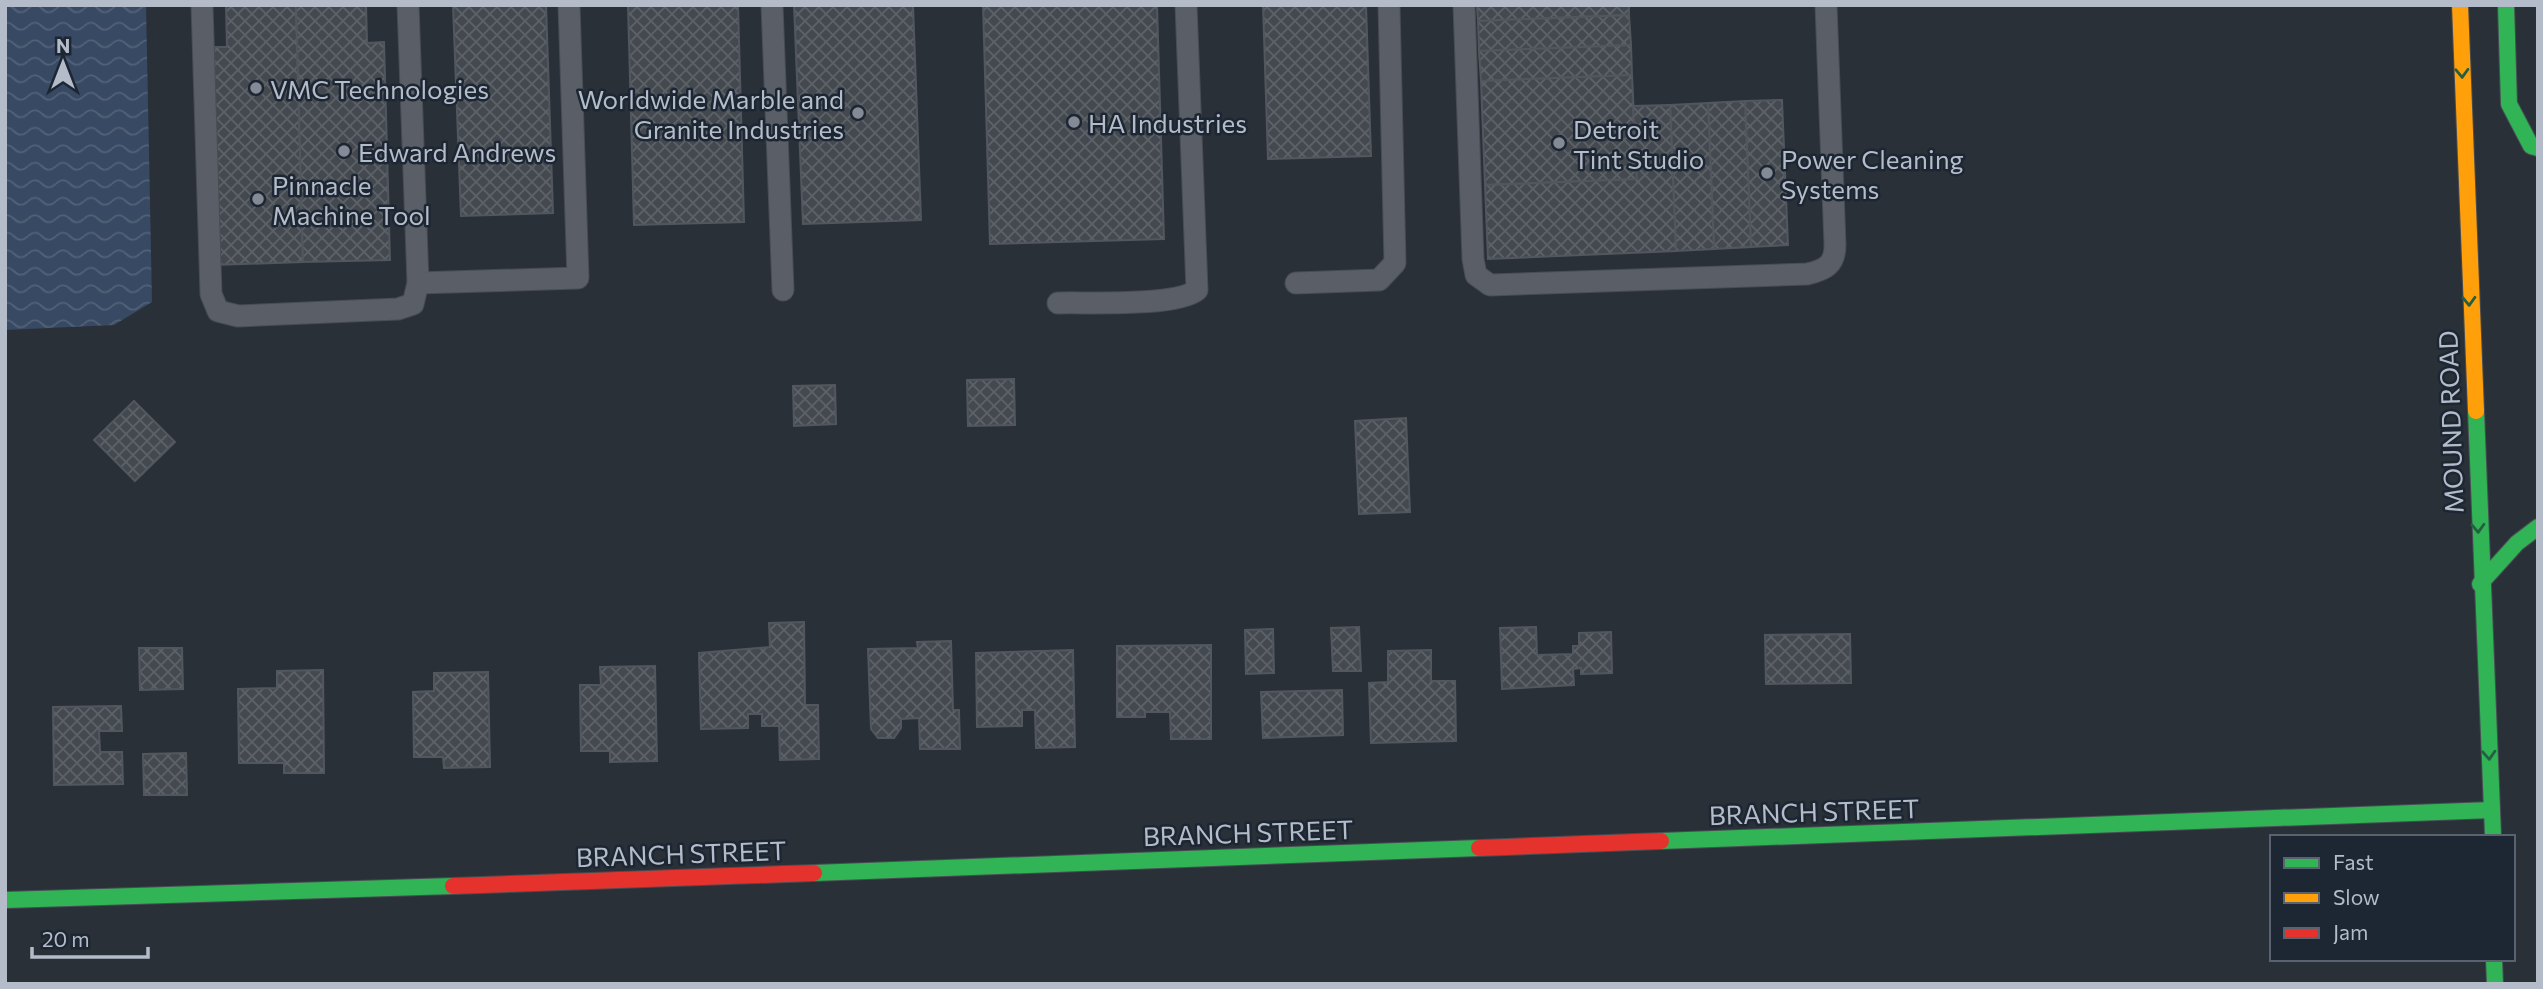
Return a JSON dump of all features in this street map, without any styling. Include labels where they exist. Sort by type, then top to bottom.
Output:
[{"type":"street","name":"MOUND ROAD","points":[[2460,5],[2480,584],[2493,835]]},
{"type":"street","points":[[2506,5],[2509,103],[2531,146],[2538,148]]},
{"type":"street","points":[[2480,584],[2517,543],[2538,527]]},
{"type":"street","name":"BRANCH STREET","points":[[5,900],[194,896],[2492,810]]},
{"type":"street","points":[[2494,961],[2495,984]]},
{"type":"lane","points":[[202,5],[211,294],[218,311],[238,316],[398,309],[413,304],[418,282],[408,5]]},
{"type":"lane","points":[[418,282],[578,278],[569,5]]},
{"type":"lane","points":[[772,5],[783,290]]},
{"type":"lane","points":[[1058,303],[1168,300],[1190,295],[1197,290],[1186,5]]},
{"type":"lane","points":[[1296,282],[1379,280],[1395,263],[1389,5]]},
{"type":"lane","points":[[1464,5],[1473,259],[1476,275],[1490,285],[1807,274],[1829,266],[1835,257],[1835,246],[1826,5]]},
{"type":"water","points":[[5,5],[146,5],[152,302],[114,325],[5,330]]},
{"type":"building","points":[[226,5],[296,5],[303,262],[215,265],[210,47],[227,47]]},
{"type":"building","name":"Edward Andrews","points":[[296,5],[366,5],[367,43],[384,42],[390,260],[303,262]]},
{"type":"building","points":[[453,5],[546,5],[553,213],[461,216]]},
{"type":"building","points":[[628,5],[738,5],[744,222],[634,225]]},
{"type":"building","name":"Worldwide Marble and Granite Industries","points":[[794,5],[913,5],[921,220],[803,224]]},
{"type":"building","name":"HA Industries","points":[[983,5],[1157,5],[1164,239],[990,244]]},
{"type":"building","points":[[1263,5],[1366,5],[1371,156],[1268,159]]},
{"type":"building","points":[[1477,5],[1629,5],[1629,15],[1478,21]]},
{"type":"building","points":[[1629,15],[1631,45],[1479,51],[1478,21]]},
{"type":"building","points":[[1631,45],[1632,75],[1481,81],[1479,51]]},
{"type":"building","name":"Detroit Tint Studio","points":[[1632,75],[1637,179],[1485,185],[1481,81]]},
{"type":"building","name":"Power Cleaning Systems","points":[[1782,100],[1788,245],[1751,247],[1745,101]]},
{"type":"building","points":[[1745,101],[1751,247],[1714,249],[1708,103]]},
{"type":"building","points":[[1708,103],[1714,249],[1676,251],[1670,105]]},
{"type":"building","points":[[1670,105],[1676,251],[1488,259],[1485,185],[1637,179],[1633,106]]},
{"type":"building","points":[[1014,379],[1015,425],[968,426],[967,380]]},
{"type":"building","points":[[835,385],[836,424],[794,426],[793,386]]},
{"type":"building","points":[[134,401],[175,442],[135,481],[94,440]]},
{"type":"building","points":[[1406,418],[1410,512],[1359,514],[1355,421]]},
{"type":"building","points":[[804,622],[805,705],[818,705],[819,759],[780,760],[779,726],[762,726],[762,714],[748,714],[748,728],[701,729],[699,653],[770,647],[769,623]]},
{"type":"building","points":[[1359,627],[1361,671],[1333,671],[1331,628]]},
{"type":"building","points":[[1536,627],[1537,655],[1573,654],[1573,646],[1579,646],[1579,633],[1611,632],[1612,673],[1581,674],[1581,668],[1573,669],[1574,685],[1502,689],[1500,628]]},
{"type":"building","points":[[1273,629],[1274,673],[1246,674],[1245,630]]},
{"type":"building","points":[[1850,634],[1851,683],[1766,684],[1765,635]]},
{"type":"building","points":[[951,641],[953,710],[959,710],[960,749],[920,749],[919,718],[901,719],[901,728],[894,738],[878,738],[871,729],[868,649],[918,648],[917,642]]},
{"type":"building","points":[[1211,645],[1211,739],[1171,739],[1170,712],[1145,712],[1145,717],[1117,717],[1117,646]]},
{"type":"building","points":[[139,648],[182,648],[183,689],[140,690]]},
{"type":"building","points":[[1073,650],[1075,747],[1036,748],[1035,710],[1022,710],[1022,726],[977,727],[976,653]]},
{"type":"building","points":[[1431,650],[1431,681],[1455,681],[1456,741],[1371,743],[1369,683],[1388,682],[1388,651]]},
{"type":"building","points":[[655,666],[657,761],[610,762],[610,751],[581,751],[580,685],[601,685],[600,667]]},
{"type":"building","points":[[323,670],[324,773],[284,773],[284,763],[239,763],[238,689],[277,688],[277,671]]},
{"type":"building","points":[[488,672],[490,767],[444,768],[443,757],[414,757],[413,692],[434,691],[434,673]]},
{"type":"building","points":[[1342,690],[1343,735],[1263,738],[1261,692]]},
{"type":"building","points":[[121,706],[122,731],[99,731],[100,752],[122,752],[123,784],[54,785],[53,707]]},
{"type":"building","points":[[186,753],[187,795],[144,795],[143,754]]},
{"type":"traffic: fast","points":[[2506,5],[2509,104],[2531,146],[2538,148]]},
{"type":"traffic: fast","points":[[2476,411],[2493,835]]},
{"type":"traffic: fast","points":[[2480,584],[2517,543],[2538,527]]},
{"type":"traffic: fast","points":[[1661,841],[2492,810]]},
{"type":"traffic: fast","points":[[814,873],[1479,848]]},
{"type":"traffic: fast","points":[[5,900],[453,886]]},
{"type":"traffic: fast","points":[[2494,961],[2495,984]]},
{"type":"traffic: slow","points":[[2460,5],[2476,411]]},
{"type":"traffic: jam","points":[[1479,848],[1661,841]]},
{"type":"traffic: jam","points":[[453,886],[814,873]]},
{"type":"place","name":"VMC Technologies","points":[[256,88]]},
{"type":"place","name":"Worldwide Marble and Granite Industries","points":[[858,113]]},
{"type":"place","name":"HA Industries","points":[[1074,122]]},
{"type":"place","name":"Detroit Tint Studio","points":[[1559,143]]},
{"type":"place","name":"Edward Andrews","points":[[344,151]]},
{"type":"place","name":"Power Cleaning Systems","points":[[1767,173]]},
{"type":"place","name":"Pinnacle Machine Tool","points":[[258,199]]}]
